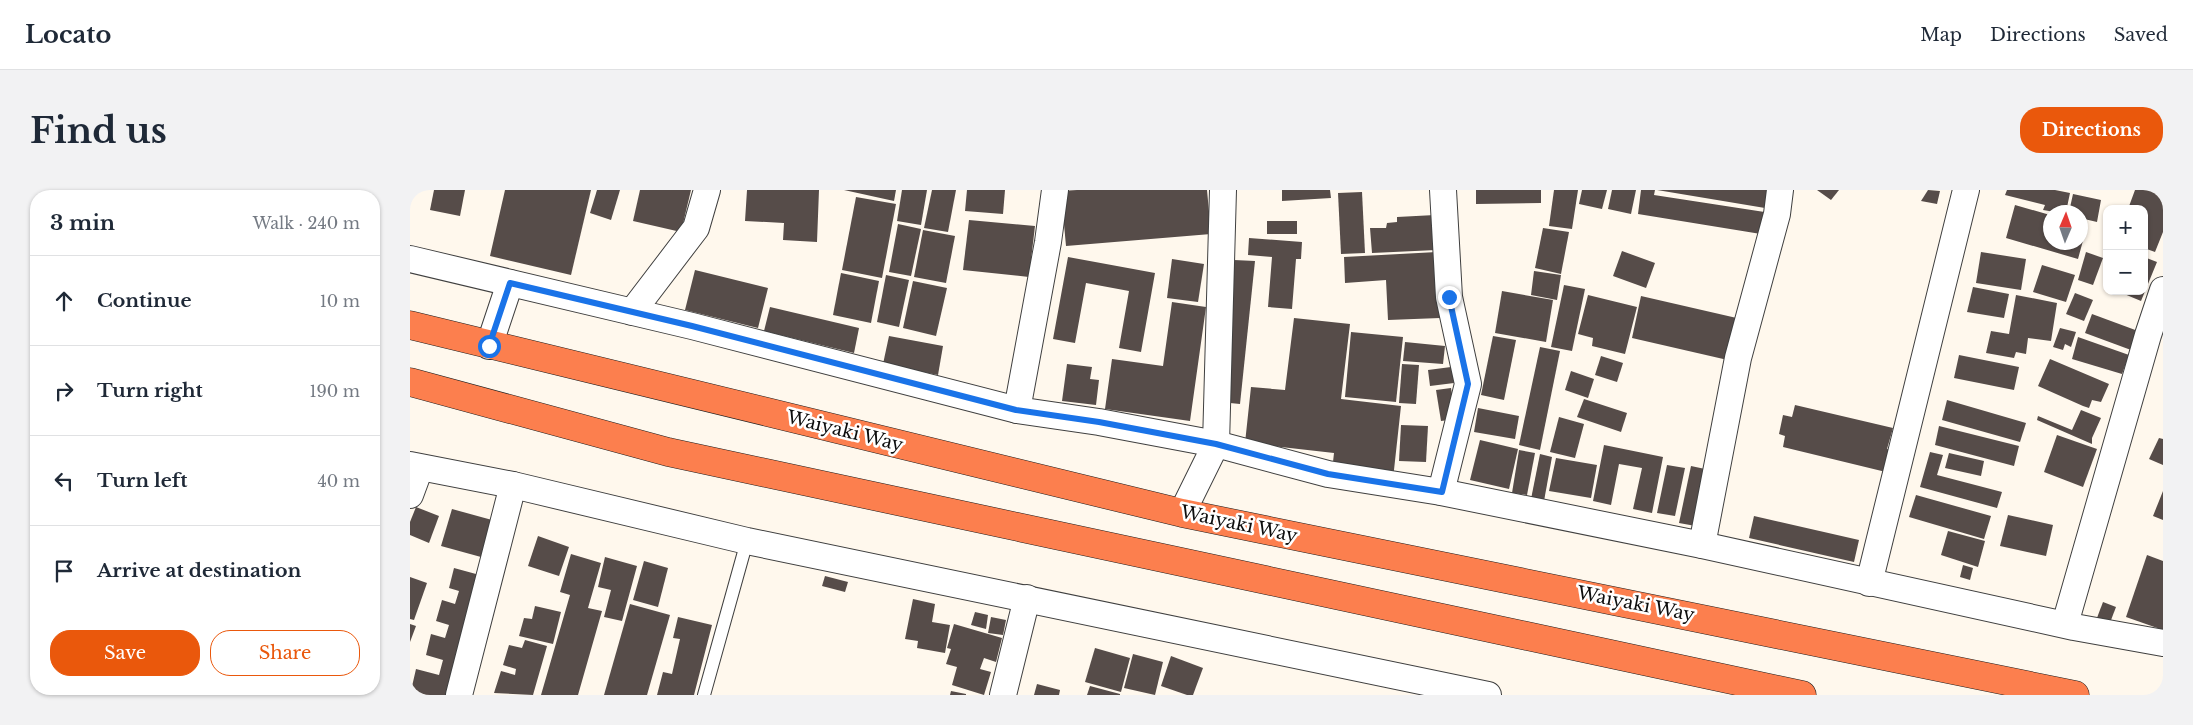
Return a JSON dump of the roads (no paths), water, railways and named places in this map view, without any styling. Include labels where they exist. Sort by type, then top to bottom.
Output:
[{"type":"highway","name":"Waiyaki Way","points":[[410,325],[489,346],[1182,513],[2075,695]]},
{"type":"highway","points":[[410,382],[668,452],[1802,695]]},
{"type":"street","points":[[632,312],[696,228],[707,190]]},
{"type":"street","points":[[1016,410],[1048,242],[1055,190]]},
{"type":"street","points":[[1182,513],[1216,444],[1223,190]]},
{"type":"street","points":[[1442,492],[1468,384],[1449,297],[1443,190]]},
{"type":"street","points":[[1702,545],[1738,358],[1777,214],[1780,190]]},
{"type":"street","points":[[1869,583],[1966,190]]},
{"type":"street","points":[[410,259],[632,312],[1016,410],[1099,422],[1216,444],[1328,474],[1442,492],[1702,545],[1869,583],[2163,643]]},
{"type":"street","points":[[489,346],[510,283]]},
{"type":"street","points":[[2065,624],[2145,344],[2163,290]]},
{"type":"street","points":[[410,495],[415,466],[512,485],[747,541],[1026,598],[1389,685],[1488,695]]},
{"type":"street","points":[[459,695],[512,485]]},
{"type":"street","points":[[1003,695],[1026,598]]},
{"type":"lane","points":[[704,695],[747,541]]}]
